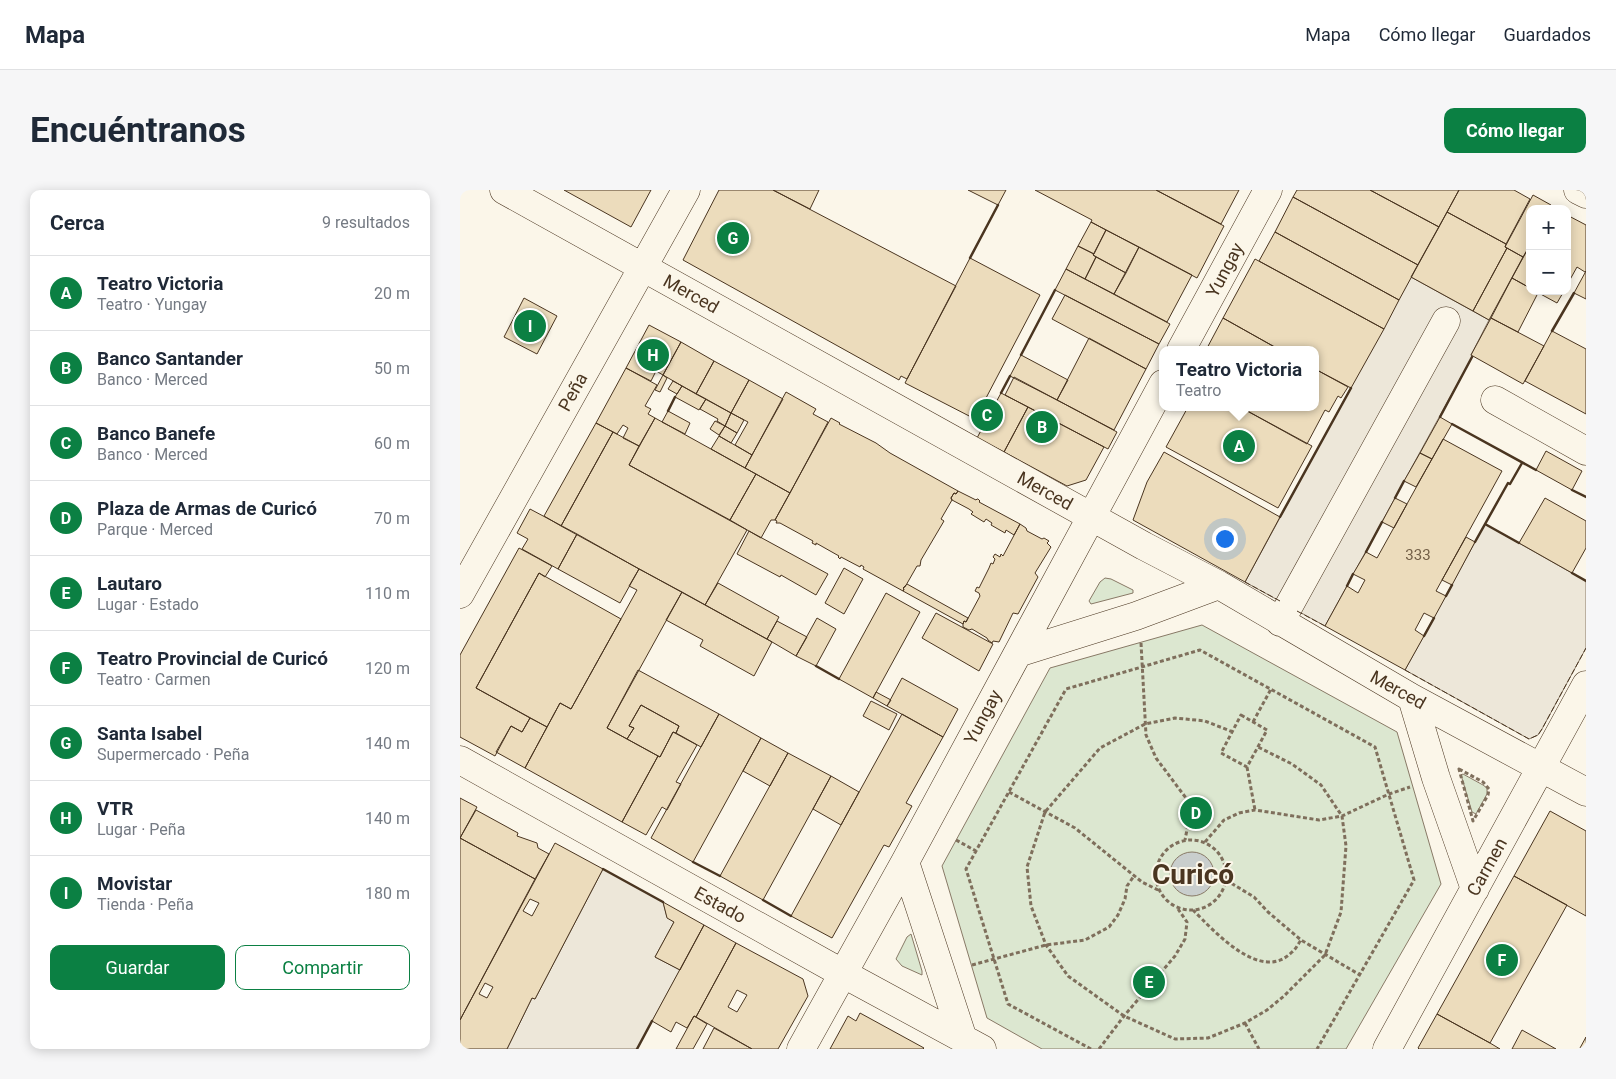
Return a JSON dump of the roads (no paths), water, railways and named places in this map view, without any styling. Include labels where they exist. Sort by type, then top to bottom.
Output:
[{"type":"street","name":"Merced","points":[[504,190],[1091,517],[1219,585],[1412,698],[1586,792]]},
{"type":"street","name":"Peña","points":[[460,594],[686,190]]},
{"type":"street","name":"Yungay","points":[[1183,346],[1268,190]]},
{"type":"street","points":[[1578,190],[1586,194]]},
{"type":"street","points":[[1280,622],[1446,321]]},
{"type":"street","name":"Yungay","points":[[801,1049],[905,862],[1159,391]]},
{"type":"street","points":[[1495,400],[1586,451]]},
{"type":"street","points":[[1018,652],[1136,616],[1219,585]]},
{"type":"street","name":"Carmen","points":[[1387,1049],[1586,685]]},
{"type":"street","points":[[1412,698],[1436,778],[1475,889]]},
{"type":"street","name":"Estado","points":[[460,760],[972,1044]]},
{"type":"street","points":[[905,862],[972,1044]]},
{"type":"place","name":"Santa Isabel","points":[[733,238]]},
{"type":"place","name":"Movistar","points":[[530,326]]},
{"type":"place","name":"VTR","points":[[653,355]]},
{"type":"place","name":"Banco Banefe","points":[[987,415]]},
{"type":"place","name":"Banco Santander","points":[[1042,427]]},
{"type":"place","name":"Teatro Victoria","points":[[1239,446]]},
{"type":"place","name":"Plaza de Armas de Curicó","points":[[1196,813]]},
{"type":"place","name":"Teatro Provincial de Curicó","points":[[1502,960]]},
{"type":"place","name":"Lautaro","points":[[1149,982]]},
{"type":"district","name":"Curicó","points":[[1193,874]]}]
